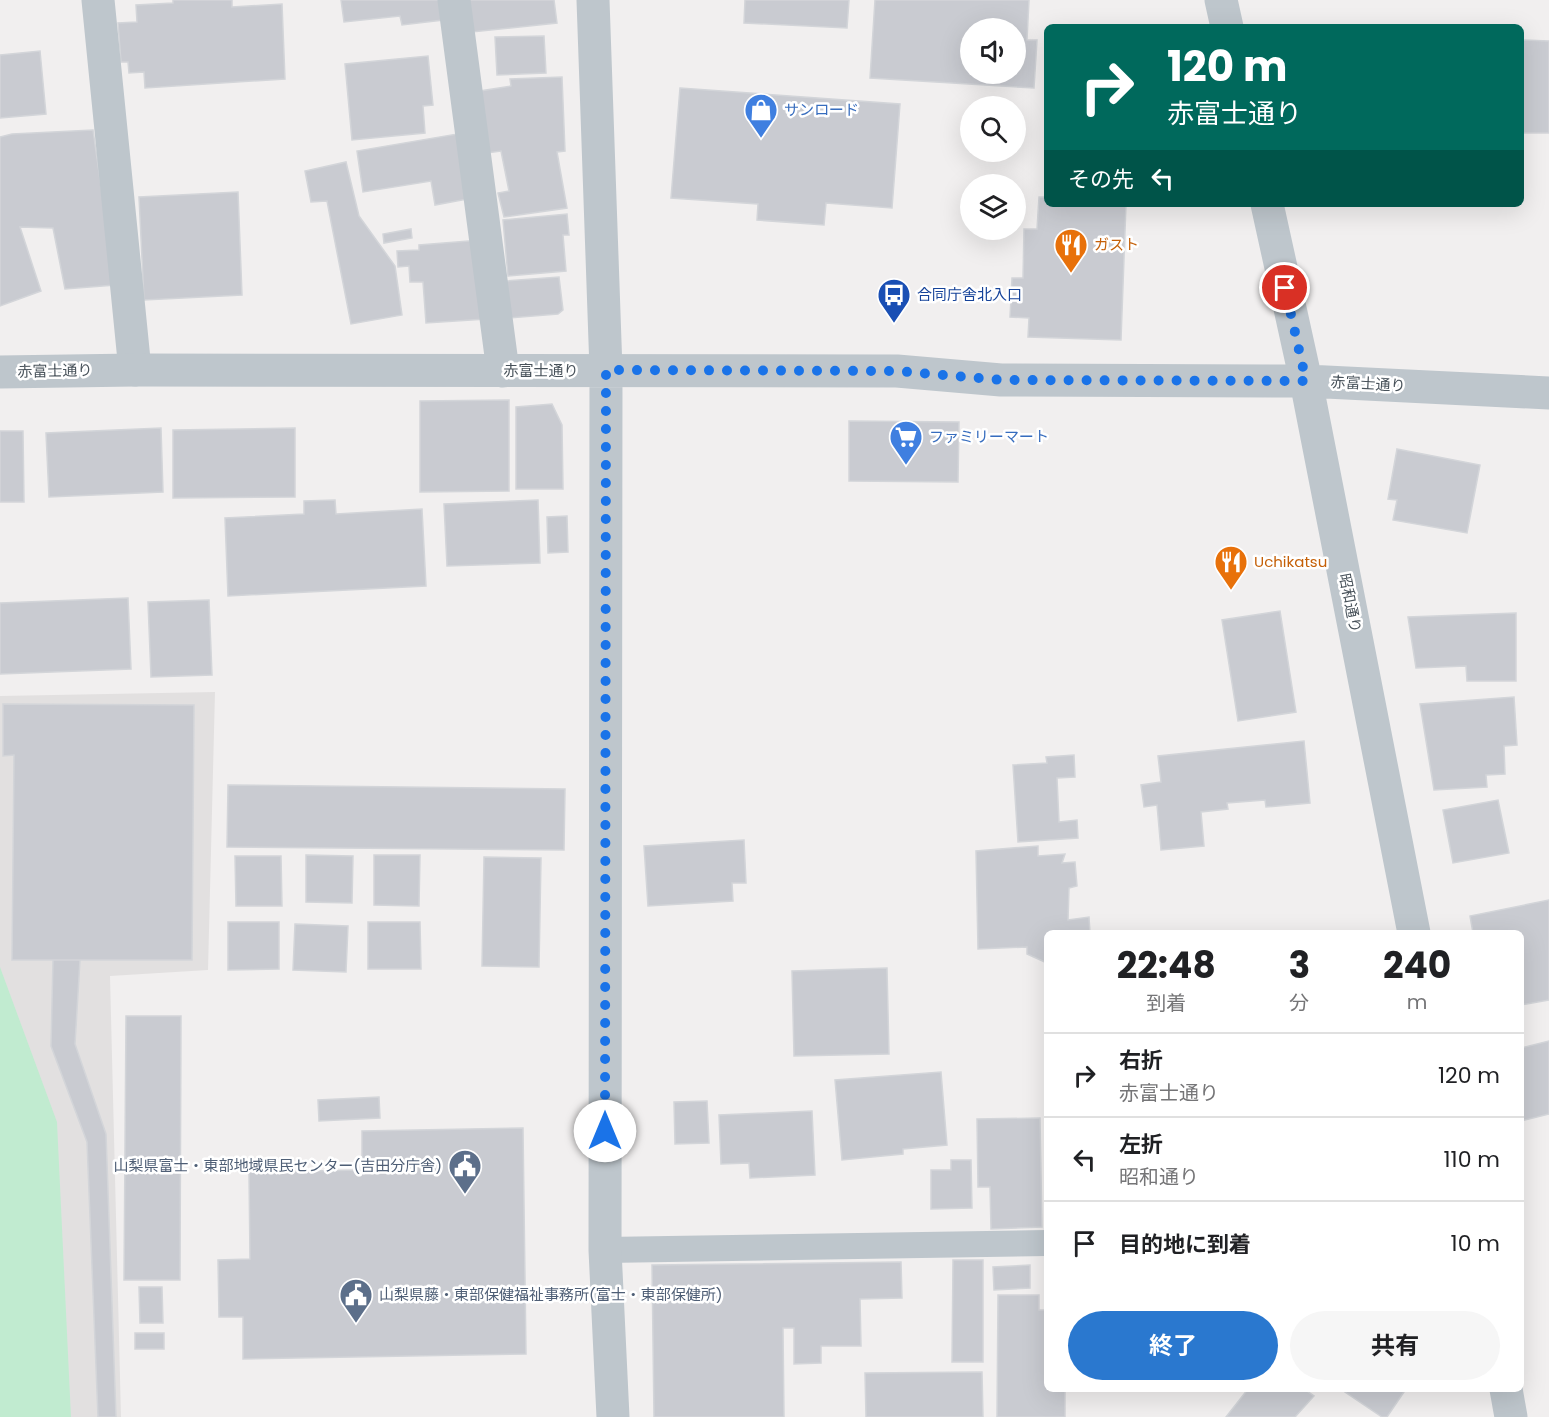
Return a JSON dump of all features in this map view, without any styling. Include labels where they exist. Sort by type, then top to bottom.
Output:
[{"type":"street","points":[[98,0],[135,370]]},
{"type":"street","points":[[454,0],[503,371]]},
{"type":"street","points":[[593,0],[606,370],[605,1250],[613,1417]]},
{"type":"street","points":[[1221,0],[1226,24]]},
{"type":"street","name":"昭和通り","points":[[1268,207],[1306,381],[1413,930]]},
{"type":"street","name":"赤富士通り","points":[[0,372],[135,370],[897,371],[1001,380],[1306,381],[1549,393]]},
{"type":"street","points":[[1507,1392],[1511,1417]]},
{"type":"lane","points":[[605,1250],[1044,1243]]},
{"type":"shaded area","points":[[215,692],[208,970],[110,976],[121,1417],[0,1417],[0,696]]},
{"type":"green space","points":[[0,967],[57,1122],[71,1417],[0,1417]]},
{"type":"building","points":[[173,0],[232,0],[232,7],[282,4],[285,79],[145,88],[144,72],[129,73],[128,62],[121,62],[118,23],[137,22],[136,5],[173,3]]},
{"type":"building","points":[[341,0],[441,0],[443,20],[402,25],[400,16],[344,22]]},
{"type":"building","points":[[469,0],[554,0],[557,23],[472,32]]},
{"type":"building","points":[[745,0],[849,0],[847,28],[744,23]]},
{"type":"building","points":[[875,0],[1029,0],[1027,40],[1037,40],[1034,88],[968,84],[1026,84],[1026,18],[960,18],[960,83],[870,78]]},
{"type":"building","points":[[544,36],[546,73],[497,75],[495,37]]},
{"type":"building","points":[[1524,40],[1549,41],[1549,133],[1524,133]]},
{"type":"building","points":[[40,51],[46,114],[0,118],[0,55]]},
{"type":"building","points":[[428,56],[433,105],[423,106],[425,133],[352,140],[345,64]]},
{"type":"building","points":[[562,77],[565,151],[557,152],[567,208],[504,217],[498,193],[509,191],[501,151],[487,153],[480,91],[511,86],[510,79]]},
{"type":"building","points":[[680,88],[900,104],[892,208],[826,203],[824,225],[757,220],[758,204],[671,198]]},
{"type":"building","points":[[93,130],[115,285],[65,289],[53,228],[20,227],[41,291],[0,306],[0,137],[12,134]]},
{"type":"building","points":[[463,133],[473,198],[435,205],[431,181],[363,192],[357,151]]},
{"type":"building","points":[[346,162],[359,216],[395,266],[402,315],[351,324],[327,201],[311,202],[305,171]]},
{"type":"building","points":[[238,192],[242,295],[144,300],[139,197]]},
{"type":"building","points":[[1039,197],[1044,197],[1044,207],[1126,207],[1121,340],[1028,337],[1029,318],[1010,317],[1012,278],[1023,278],[1026,229],[1037,229]]},
{"type":"building","points":[[567,214],[569,235],[563,235],[566,271],[508,276],[503,220]]},
{"type":"building","points":[[411,229],[412,238],[384,243],[383,234]]},
{"type":"building","points":[[481,240],[486,319],[426,323],[423,282],[410,282],[409,266],[398,267],[397,251],[419,250],[419,245]]},
{"type":"building","points":[[559,277],[563,310],[558,314],[509,318],[506,281]]},
{"type":"building","points":[[509,400],[509,491],[420,492],[420,401]]},
{"type":"building","points":[[552,404],[562,425],[563,489],[516,489],[516,407]]},
{"type":"building","points":[[849,421],[959,422],[958,482],[849,481]]},
{"type":"building","points":[[161,428],[163,492],[49,497],[46,433]]},
{"type":"building","points":[[295,428],[295,497],[173,498],[173,430]]},
{"type":"building","points":[[0,431],[23,431],[24,502],[0,502]]},
{"type":"building","points":[[1397,449],[1480,465],[1467,533],[1393,520],[1397,500],[1388,499]]},
{"type":"building","points":[[335,500],[336,514],[422,509],[426,586],[228,596],[225,518],[304,514],[304,501]]},
{"type":"building","points":[[538,500],[540,563],[447,566],[444,504]]},
{"type":"building","points":[[567,516],[568,552],[548,553],[547,517]]},
{"type":"building","points":[[128,598],[131,669],[0,674],[0,603]]},
{"type":"building","points":[[209,600],[212,675],[151,677],[148,602]]},
{"type":"building","points":[[1280,611],[1296,712],[1238,721],[1222,620]]},
{"type":"building","points":[[1516,613],[1516,681],[1467,681],[1466,666],[1416,668],[1408,617]]},
{"type":"building","points":[[1514,697],[1517,745],[1504,746],[1505,774],[1486,775],[1487,787],[1434,790],[1420,704]]},
{"type":"building","points":[[3,704],[194,705],[192,960],[12,960],[14,755],[3,756]]},
{"type":"building","points":[[1304,741],[1310,803],[1266,807],[1265,800],[1227,803],[1228,809],[1201,812],[1204,846],[1161,850],[1157,805],[1144,807],[1141,785],[1161,782],[1158,756]]},
{"type":"building","points":[[1074,755],[1075,777],[1057,778],[1059,822],[1077,820],[1078,838],[1018,842],[1013,765],[1047,763],[1046,757]]},
{"type":"building","points":[[228,785],[565,789],[564,850],[227,847]]},
{"type":"building","points":[[1498,800],[1509,853],[1453,863],[1443,810]]},
{"type":"building","points":[[744,840],[746,883],[732,883],[733,901],[648,906],[644,846]]},
{"type":"building","points":[[1038,846],[1038,856],[1065,854],[1062,863],[1075,862],[1077,886],[1069,888],[1068,920],[1089,917],[1090,930],[1044,930],[1044,962],[1027,954],[1027,947],[978,949],[976,851]]},
{"type":"building","points":[[306,855],[353,856],[352,903],[306,902]]},
{"type":"building","points":[[374,855],[420,855],[419,906],[374,905]]},
{"type":"building","points":[[235,856],[281,856],[282,906],[236,906]]},
{"type":"building","points":[[484,857],[541,858],[539,967],[482,966]]},
{"type":"building","points":[[1549,900],[1549,1000],[1524,1004],[1524,930],[1472,930],[1470,916]]},
{"type":"building","points":[[228,922],[279,922],[279,969],[228,970]]},
{"type":"building","points":[[368,922],[420,922],[421,969],[368,969]]},
{"type":"building","points":[[295,924],[348,926],[346,972],[293,970]]},
{"type":"building","points":[[53,960],[80,960],[75,1044],[106,1134],[116,1417],[98,1417],[87,1142],[51,1046]]},
{"type":"building","points":[[887,968],[889,1054],[794,1056],[792,971]]},
{"type":"building","points":[[126,1016],[181,1016],[180,1280],[124,1280]]},
{"type":"building","points":[[1549,1041],[1549,1114],[1524,1120],[1524,1047]]},
{"type":"building","points":[[941,1072],[947,1145],[903,1149],[903,1154],[842,1160],[835,1080]]},
{"type":"building","points":[[379,1097],[380,1118],[319,1121],[318,1100]]},
{"type":"building","points":[[707,1101],[709,1143],[675,1144],[674,1102]]},
{"type":"building","points":[[812,1111],[815,1175],[750,1178],[749,1163],[721,1164],[719,1115]]},
{"type":"building","points":[[1040,1118],[1042,1227],[991,1229],[990,1187],[978,1187],[977,1119]]},
{"type":"building","points":[[523,1128],[526,1354],[243,1359],[243,1317],[219,1317],[218,1260],[250,1259],[249,1172],[362,1170],[362,1131]]},
{"type":"building","points":[[951,1160],[971,1160],[972,1208],[931,1209],[931,1170],[951,1170]]},
{"type":"building","points":[[953,1260],[983,1260],[983,1362],[952,1362]]},
{"type":"building","points":[[901,1262],[902,1298],[860,1299],[861,1346],[821,1346],[821,1363],[794,1364],[794,1328],[783,1328],[784,1417],[654,1417],[652,1265]]},
{"type":"building","points":[[1030,1265],[1030,1288],[994,1290],[993,1267]]},
{"type":"building","points":[[139,1287],[162,1287],[163,1323],[140,1323]]},
{"type":"building","points":[[998,1295],[1039,1295],[1039,1310],[1044,1310],[1044,1392],[1065,1392],[1065,1417],[997,1417]]},
{"type":"building","points":[[135,1333],[164,1333],[164,1349],[135,1349]]},
{"type":"building","points":[[982,1372],[983,1417],[866,1417],[865,1373]]},
{"type":"building","points":[[1246,1392],[1308,1392],[1314,1396],[1295,1417],[1226,1417]]},
{"type":"building","points":[[1345,1392],[1404,1392],[1387,1417],[1382,1417]]},
{"type":"place","name":"サンロード","points":[[761,139]]},
{"type":"place","name":"ガスト","points":[[1071,274]]},
{"type":"place","name":"合同庁舎北入口","points":[[894,324]]},
{"type":"place","name":"ファミリーマート","points":[[906,466]]},
{"type":"place","name":"Uchikatsu","points":[[1231,591]]},
{"type":"place","name":"山梨県富士・東部地域県民センター(吉田分庁舎)","points":[[465,1195]]},
{"type":"place","name":"山梨県藤・東部保健福祉事務所(富士・東部保健所)","points":[[356,1324]]},
{"type":"route","points":[[605,1131],[606,370],[897,371],[1001,380],[1306,381],[1285,288]]}]
